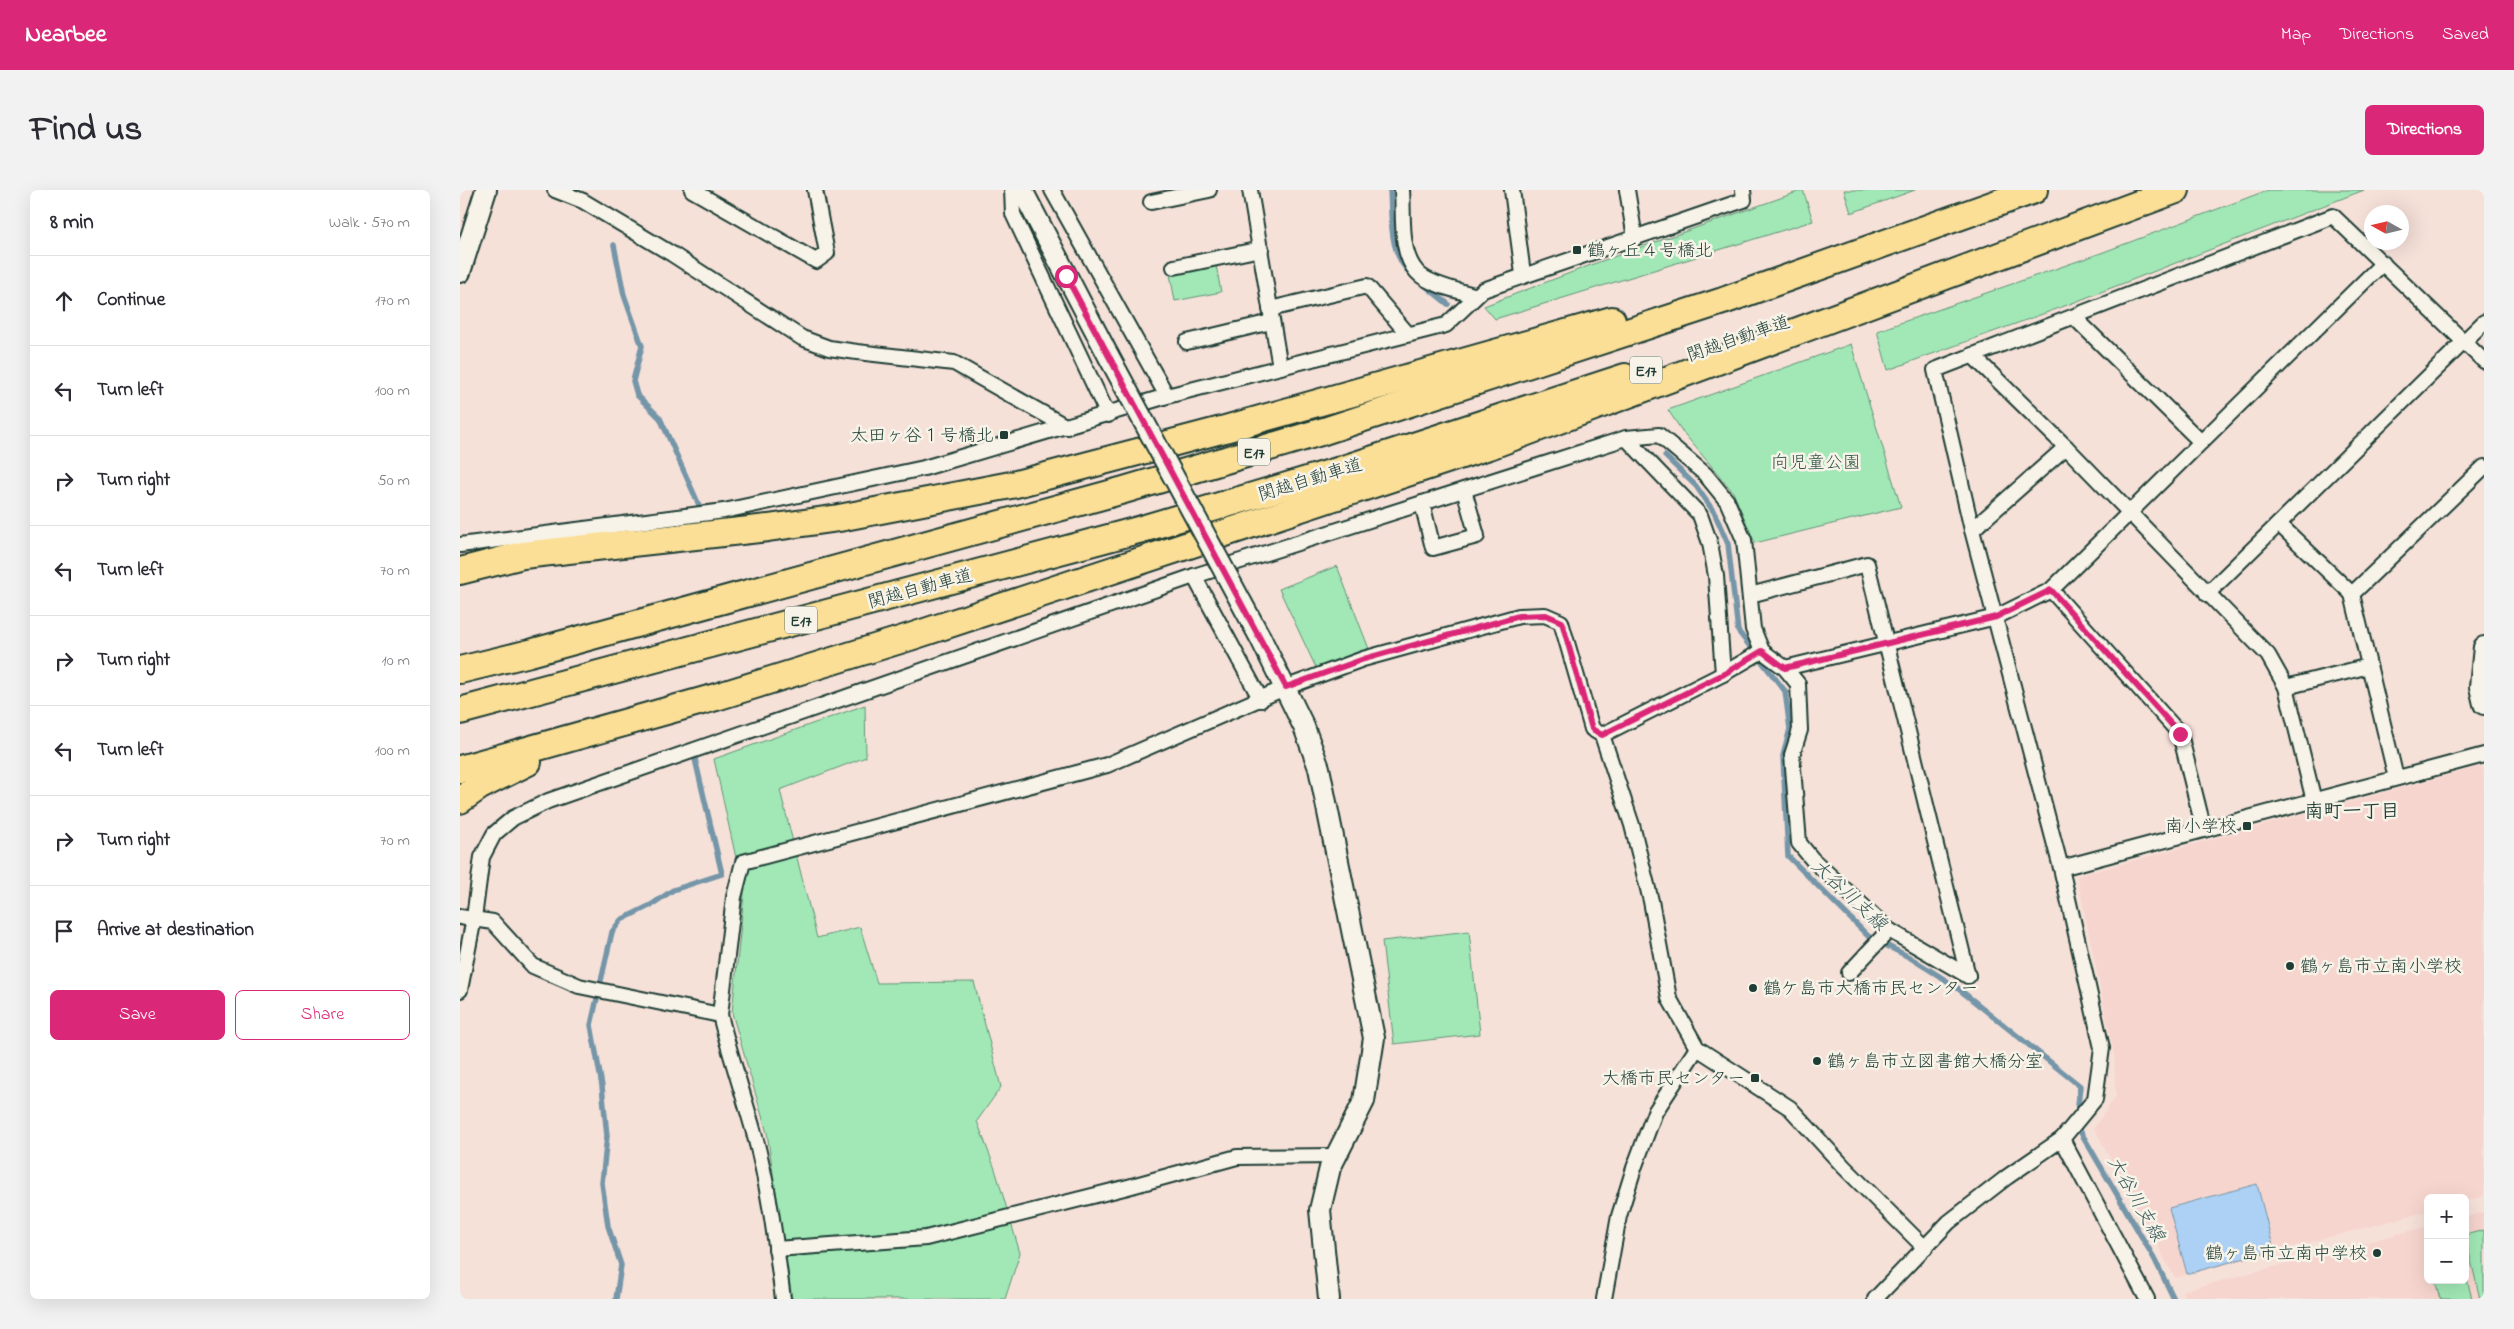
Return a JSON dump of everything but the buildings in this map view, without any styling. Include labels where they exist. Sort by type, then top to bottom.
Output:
[{"type":"highway","name":"E17","points":[[460,670],[530,653],[1124,490],[1324,431],[1723,300],[1909,236],[2034,190]]},
{"type":"highway","name":"関越自動車道","points":[[460,710],[1142,529],[1334,472],[1491,422],[1737,339],[2143,190]]},
{"type":"highway","points":[[460,769],[716,697],[913,636],[1492,445],[2176,190]]},
{"type":"highway","points":[[460,571],[522,555],[768,528],[839,518],[1016,484],[1224,429],[1909,236]]},
{"type":"highway","points":[[460,800],[517,766],[716,697]]},
{"type":"street","points":[[460,272],[464,246],[486,190]]},
{"type":"street","points":[[555,190],[586,196],[802,338],[829,348],[954,363],[1067,427]]},
{"type":"street","points":[[692,190],[816,261],[827,253],[815,190]]},
{"type":"street","points":[[1012,190],[1013,214],[1108,415]]},
{"type":"street","points":[[1022,190],[1286,687],[1304,727],[1319,768],[1374,1038],[1364,1101],[1330,1168],[1320,1210],[1329,1299]]},
{"type":"street","points":[[1052,190],[1167,396]]},
{"type":"street","points":[[1151,202],[1209,190]]},
{"type":"street","points":[[1250,190],[1280,367]]},
{"type":"street","points":[[1402,190],[1406,254],[1418,273],[1441,285],[1474,296]]},
{"type":"street","points":[[1512,190],[1523,274]]},
{"type":"street","points":[[1627,190],[1635,238]]},
{"type":"street","points":[[460,545],[724,511],[924,468],[1167,396],[1407,333],[1446,325],[1474,296],[1483,290],[1523,274],[1744,200],[1743,190]]},
{"type":"street","points":[[1875,1299],[1949,1222],[2007,1177],[2062,1138],[2095,1099],[2102,1048],[2061,868],[1972,530],[1935,370],[2333,216],[2484,361]]},
{"type":"street","points":[[1174,267],[1260,249]]},
{"type":"street","points":[[1785,668],[1996,617],[2051,590],[2129,511],[2383,264]]},
{"type":"street","points":[[1187,342],[1367,286],[1407,333]]},
{"type":"street","points":[[2074,316],[2201,442]]},
{"type":"street","points":[[2207,594],[2484,322]]},
{"type":"street","points":[[1972,355],[2066,447],[2268,655],[2286,687],[2314,800]]},
{"type":"street","points":[[460,990],[474,918],[482,857],[494,834],[513,818],[548,801],[604,780],[838,702],[1194,576],[1626,438],[1659,435],[1705,474],[1727,502],[1744,540],[1753,629],[1762,651],[1785,668],[1798,684],[1800,730],[1792,755],[1799,843],[1812,859],[1889,930],[1968,976],[1867,564],[1750,595]]},
{"type":"street","points":[[1626,438],[1700,515],[1710,543],[1716,576],[1724,674]]},
{"type":"street","points":[[1972,530],[2066,447]]},
{"type":"street","points":[[2352,594],[2484,467]]},
{"type":"street","points":[[1422,503],[1433,548],[1477,536],[1464,490]]},
{"type":"street","points":[[2279,524],[2352,594],[2396,778]]},
{"type":"street","points":[[1194,576],[1260,700]]},
{"type":"street","points":[[2051,590],[2180,734],[2204,830]]},
{"type":"street","points":[[783,1299],[755,1134],[732,1065],[720,1015],[734,896],[743,862],[1107,766],[1286,687],[1364,659],[1519,616],[1546,615],[1562,622],[1592,729],[1602,735],[1632,825],[1651,901],[1669,998],[1697,1048],[1790,1108],[1844,1167],[1925,1248]]},
{"type":"street","points":[[2484,647],[2480,687],[2484,704]]},
{"type":"street","points":[[1602,735],[1724,674],[1762,651]]},
{"type":"street","points":[[2286,687],[2369,666]]},
{"type":"street","points":[[2061,868],[2484,754]]},
{"type":"street","points":[[460,916],[493,922],[534,966],[579,986],[720,1015]]},
{"type":"street","points":[[1849,973],[1889,930]]},
{"type":"street","points":[[1604,1299],[1619,1216],[1637,1160],[1655,1112],[1697,1048]]},
{"type":"street","points":[[2062,1138],[2147,1299]]},
{"type":"street","points":[[776,1249],[926,1238],[1128,1187],[1236,1157],[1336,1156]]},
{"type":"shaded area","name":"鶴ヶ島市立南小学校","points":[[2482,766],[2484,775],[2484,1196],[2469,1200],[2469,1194],[2424,1194],[2424,1212],[2175,1278],[2094,1128],[2116,1096],[2114,1055],[2077,876]]},
{"type":"shaded area","name":"鶴ヶ島市立南中学校","points":[[2484,1212],[2484,1299],[2185,1299],[2182,1291],[2424,1227],[2424,1284],[2469,1284],[2469,1216]]},
{"type":"green space","points":[[1803,190],[1813,221],[1495,319],[1484,306],[1596,263]]},
{"type":"green space","points":[[1844,190],[1915,190],[1851,213]]},
{"type":"green space","points":[[2268,190],[2364,190],[2062,307],[1888,370],[1877,331],[2101,253]]},
{"type":"green space","points":[[1216,265],[1221,292],[1175,301],[1170,274]]},
{"type":"green space","name":"向児童公園","points":[[1851,344],[1901,507],[1755,543],[1733,492],[1682,431],[1668,410]]},
{"type":"green space","points":[[1337,566],[1369,649],[1318,672],[1279,589]]},
{"type":"green space","points":[[865,705],[866,757],[780,790],[817,938],[860,927],[877,983],[974,982],[1001,1087],[977,1121],[995,1169],[1020,1253],[1005,1299],[792,1299],[767,1133],[732,1013],[744,894],[714,759]]},
{"type":"green space","points":[[1469,931],[1480,1034],[1394,1044],[1382,941]]},
{"type":"green space","points":[[2484,1230],[2484,1299],[2480,1299],[2469,1252],[2469,1234]]},
{"type":"green space","points":[[2436,1284],[2468,1284],[2472,1299],[2440,1299]]},
{"type":"water","points":[[2257,1184],[2274,1250],[2187,1274],[2169,1208]]},
{"type":"waterway","name":"大谷川支線","points":[[1390,190],[1395,247],[1399,258],[1413,276]]},
{"type":"waterway","points":[[614,245],[624,295],[642,346],[633,381],[637,395],[660,418],[699,505]]},
{"type":"waterway","name":"大谷川支線","points":[[1422,283],[1448,304]]},
{"type":"waterway","name":"大谷川支線","points":[[1665,456],[1696,486],[1714,512],[1728,544],[1738,631],[1785,691],[1790,729],[1783,756],[1788,856],[1868,936],[1909,957],[1955,986],[2080,1086],[2077,1115]]},
{"type":"waterway","points":[[616,1299],[621,1265],[608,1226],[602,1183],[607,1136],[602,1086],[591,1025],[612,932],[621,920],[651,905],[673,890],[722,874],[695,759]]},
{"type":"waterway","name":"大谷川支線","points":[[2076,1124],[2154,1258],[2174,1299]]},
{"type":"place","name":"鶴ヶ丘４号橋北","points":[[1577,250]]},
{"type":"place","name":"太田ヶ谷１号橋北","points":[[1004,435]]},
{"type":"place","name":"南小学校","points":[[2247,826]]},
{"type":"place","name":"鶴ヶ島市立南小学校","points":[[2290,966]]},
{"type":"place","name":"鶴ケ島市大橋市民センター","points":[[1753,988]]},
{"type":"place","name":"鶴ヶ島市立図書館大橋分室","points":[[1817,1061]]},
{"type":"place","name":"大橋市民センター","points":[[1755,1078]]},
{"type":"place","name":"鶴ヶ島市立南中学校","points":[[2377,1253]]},
{"type":"district","name":"南町一丁目","points":[[2352,810]]},
{"type":"route","points":[[1066,276],[1286,687],[1322,676],[1364,659],[1519,616],[1546,615],[1562,622],[1592,729],[1602,735],[1724,674],[1762,651],[1785,668],[1996,617],[2051,590],[2180,734]]}]
